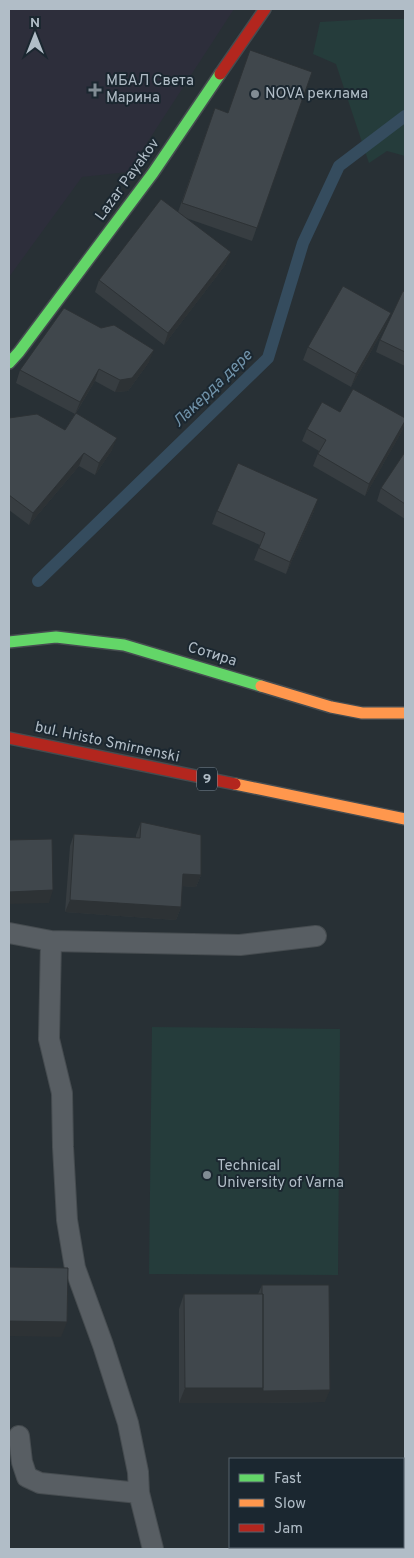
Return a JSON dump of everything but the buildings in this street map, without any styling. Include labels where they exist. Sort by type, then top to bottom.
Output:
[{"type":"street","name":"Lazar Payakov","points":[[9,363],[153,173],[265,9]]},
{"type":"street","name":"Сотира","points":[[9,642],[56,637],[124,645],[332,707],[362,713],[405,713]]},
{"type":"street","name":"bul. Hristo Smirnenski","points":[[9,738],[405,818]]},
{"type":"lane","points":[[9,933],[51,940],[240,944],[316,936]]},
{"type":"lane","points":[[51,940],[49,1039],[62,1094],[67,1220],[75,1268],[103,1345],[128,1423],[138,1472],[139,1493],[153,1549]]},
{"type":"lane","points":[[19,1436],[26,1477],[40,1484],[139,1493]]},
{"type":"shaded area","name":"МБАЛ Света Марина","points":[[9,9],[234,9],[128,172],[82,177],[9,277]]},
{"type":"green space","points":[[405,19],[405,156],[387,151],[369,163],[336,64],[313,54],[320,22]]},
{"type":"green space","points":[[152,1027],[340,1029],[338,1275],[149,1274]]},
{"type":"waterway","name":"Лакерда дере","points":[[38,581],[268,358],[303,243],[339,166],[405,116]]},
{"type":"traffic: fast","points":[[9,363],[153,173],[220,74]]},
{"type":"traffic: fast","points":[[9,642],[56,637],[124,645],[261,686]]},
{"type":"traffic: slow","points":[[261,686],[331,707],[362,713],[405,713]]},
{"type":"traffic: slow","points":[[235,784],[405,819]]},
{"type":"traffic: jam","points":[[220,74],[265,9]]},
{"type":"traffic: jam","points":[[9,738],[235,784]]},
{"type":"place","name":"МБАЛ Света Марина","points":[[95,90]]},
{"type":"place","name":"NOVA реклама","points":[[255,94]]},
{"type":"place","name":"Technical University of Varna","points":[[207,1175]]}]
